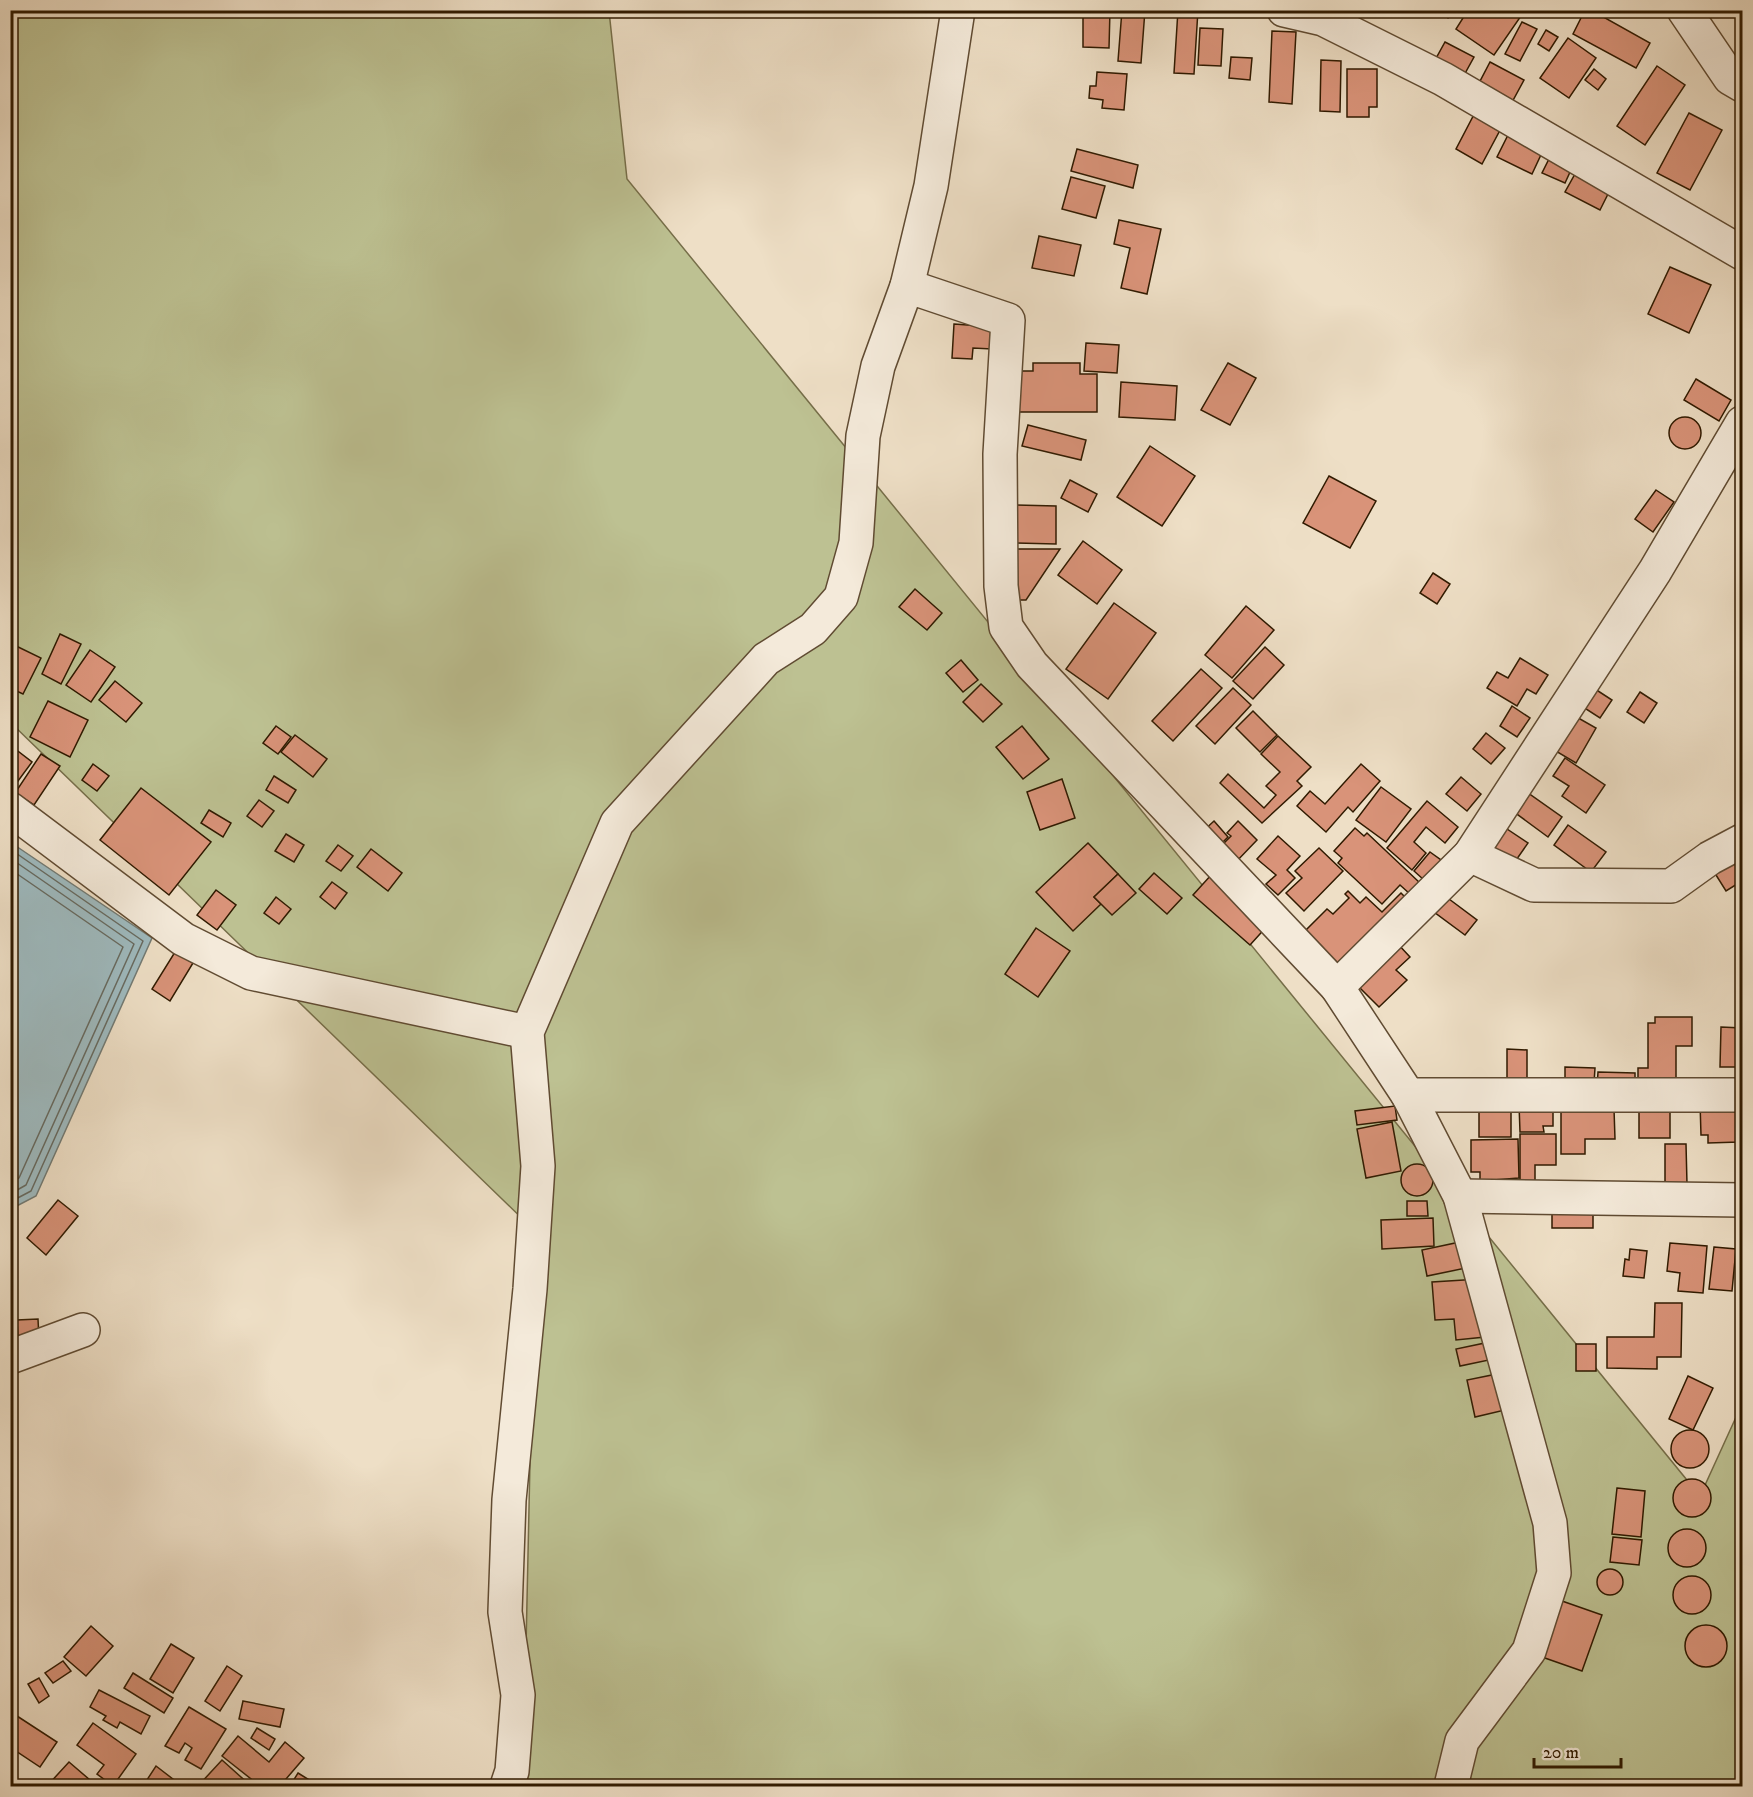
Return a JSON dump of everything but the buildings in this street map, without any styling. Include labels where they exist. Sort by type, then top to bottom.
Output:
[{"type":"street","points":[[507,1786],[512,1771],[518,1695],[505,1612],[509,1500],[530,1289],[538,1166],[527,1032],[617,824],[766,659],[813,629],[841,597],[856,543],[865,424],[878,366],[907,286],[931,186],[958,10]]},
{"type":"street","points":[[1284,10],[1323,19],[1443,79],[1743,253]]},
{"type":"street","points":[[1683,10],[1730,78],[1743,85]]},
{"type":"street","points":[[907,286],[1008,320],[1000,454],[1001,586],[1006,627],[1032,665],[1337,987],[1408,1095],[1460,1196],[1550,1523],[1554,1573],[1529,1651],[1462,1741],[1451,1786]]},
{"type":"street","points":[[1337,987],[1470,855],[1654,571],[1743,423]]},
{"type":"street","points":[[10,809],[183,939],[251,973],[527,1032]]},
{"type":"street","points":[[1470,855],[1534,885],[1671,886],[1710,858],[1743,841]]},
{"type":"street","points":[[1408,1095],[1743,1095]]},
{"type":"street","points":[[1460,1196],[1743,1200]]},
{"type":"street","points":[[10,1357],[83,1330]]},
{"type":"green space","points":[[10,11],[609,11],[627,179],[1700,1496],[1742,1404],[1742,1786],[523,1786],[535,1231],[11,723]]},
{"type":"water","points":[[10,842],[152,938],[36,1196],[11,1209]]}]
